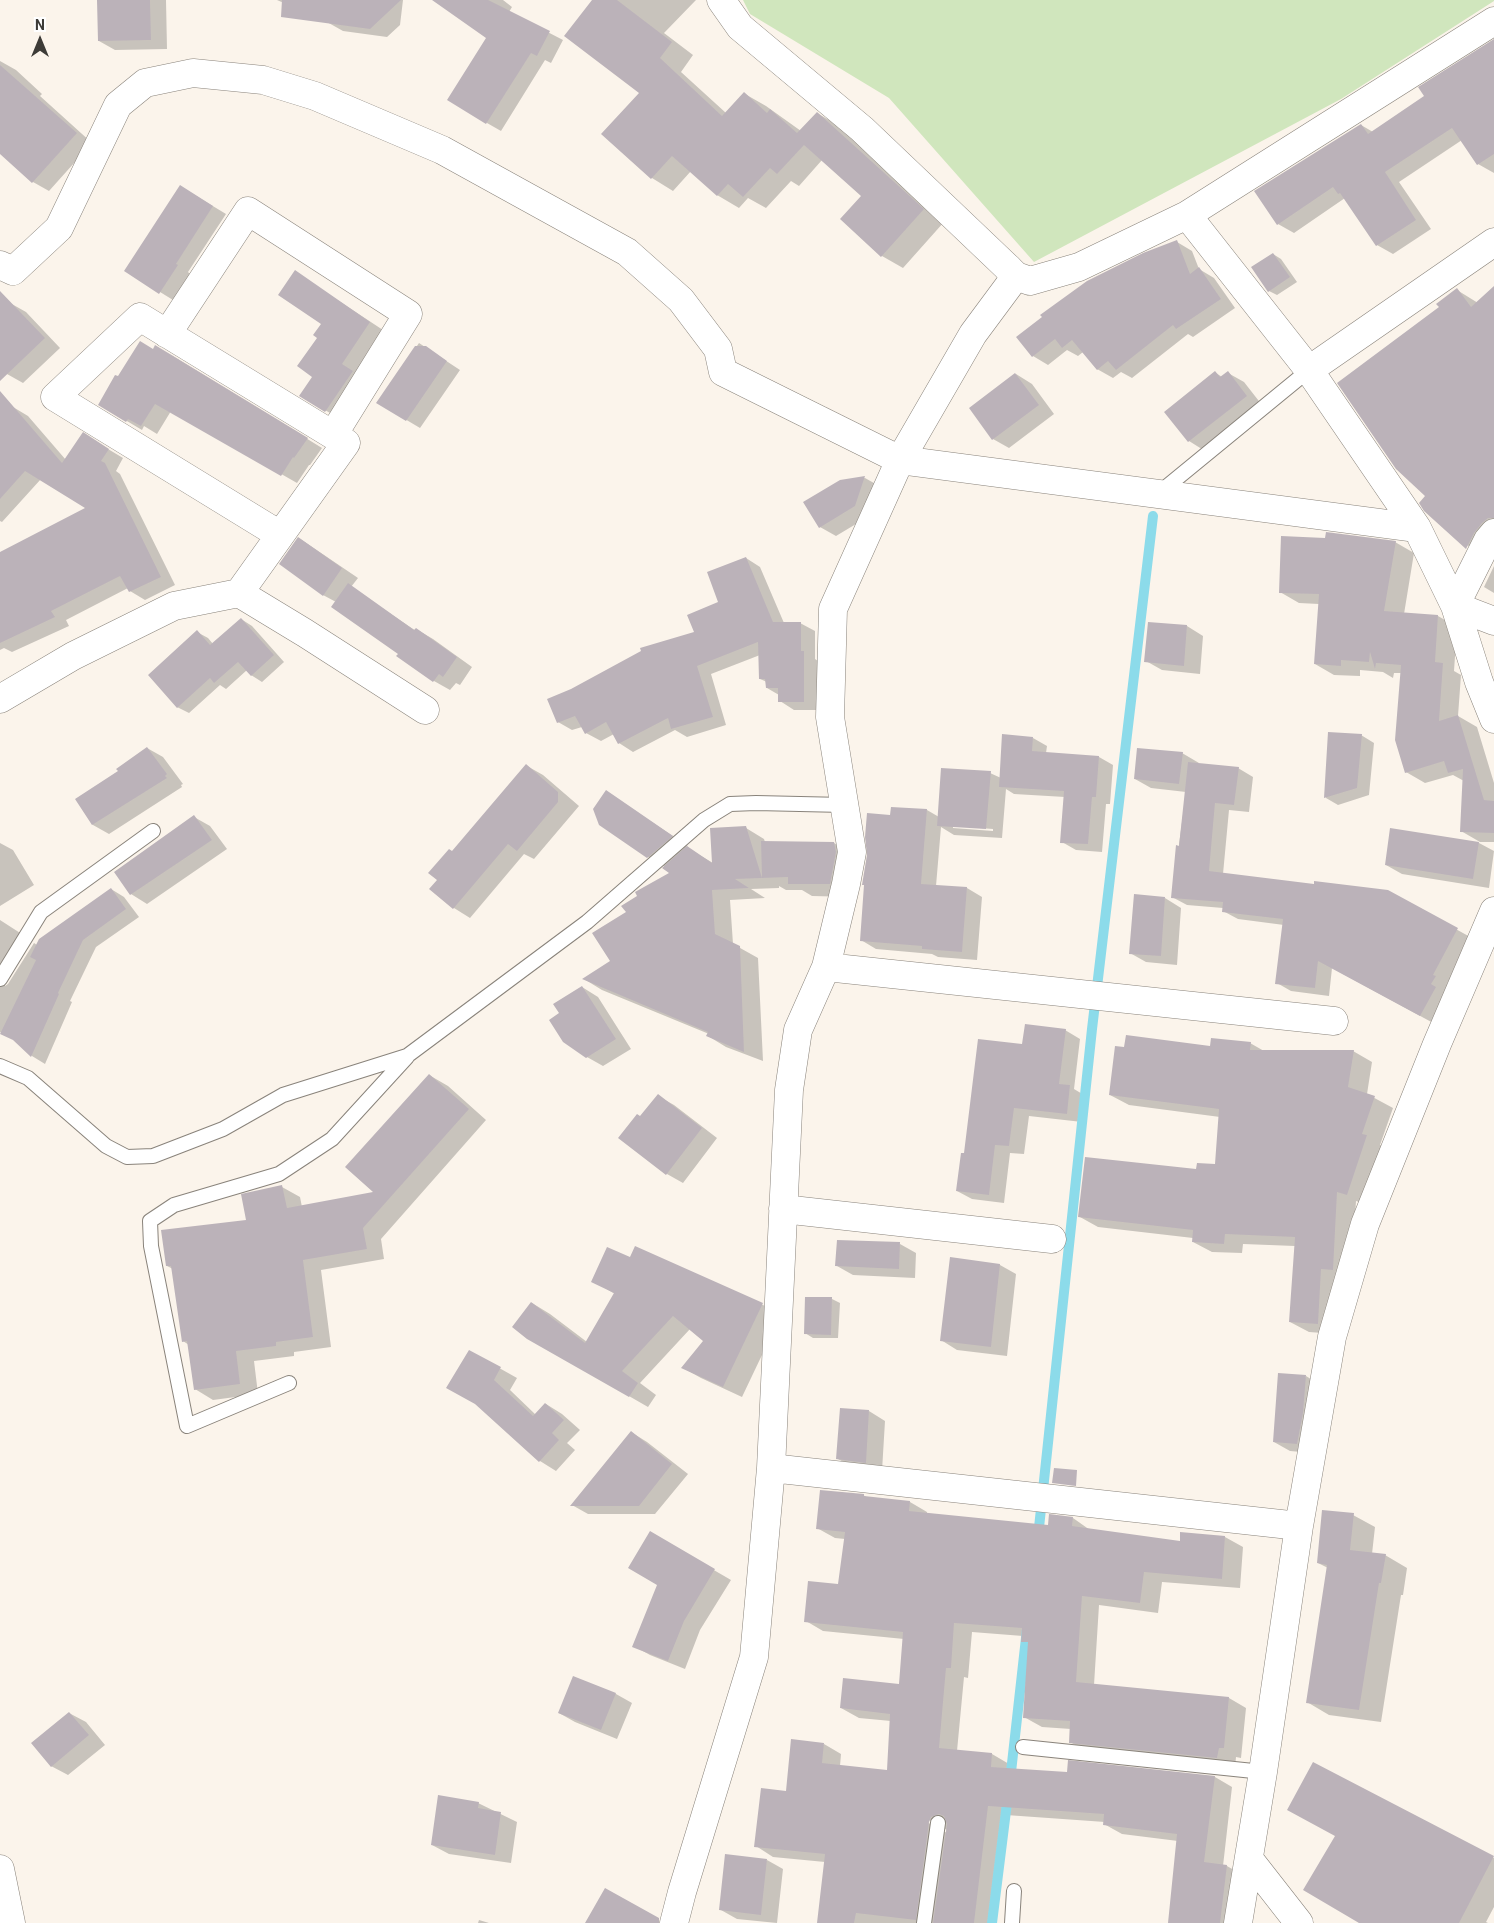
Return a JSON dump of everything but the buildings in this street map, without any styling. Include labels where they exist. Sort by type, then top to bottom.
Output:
[{"type":"street","points":[[721,0],[740,27],[862,129],[1012,272],[1030,281],[1079,267],[1187,215],[1494,21]]},
{"type":"street","points":[[0,265],[14,271],[59,228],[118,105],[145,83],[192,73],[263,80],[315,96],[442,150],[627,252],[681,300],[718,349],[724,372],[900,460],[1417,528]]},
{"type":"street","points":[[167,334],[248,211],[408,314],[333,435]]},
{"type":"street","points":[[1187,215],[1309,370],[1417,528],[1455,606],[1479,682],[1494,719]]},
{"type":"street","points":[[1309,370],[1494,242]]},
{"type":"street","points":[[674,1923],[754,1657],[771,1468],[789,1090],[798,1030],[826,967],[852,852],[830,717],[833,610],[900,460],[973,334],[1012,272]]},
{"type":"street","points":[[239,593],[346,443],[140,317],[55,397],[280,534]]},
{"type":"street","points":[[1455,606],[1488,540],[1494,533]]},
{"type":"street","points":[[0,699],[73,656],[174,606],[239,593],[306,633],[425,710]]},
{"type":"street","points":[[1455,606],[1494,621]]},
{"type":"street","points":[[1238,1923],[1264,1772],[1299,1526],[1332,1337],[1366,1224],[1437,1044],[1494,911]]},
{"type":"street","points":[[826,967],[1334,1021]]},
{"type":"street","points":[[783,1209],[1052,1238]]},
{"type":"street","points":[[771,1468],[1299,1526]]},
{"type":"street","points":[[1249,1859],[1299,1923]]},
{"type":"street","points":[[0,1869],[11,1923]]},
{"type":"lane","points":[[1158,493],[1309,370]]},
{"type":"lane","points":[[289,1383],[187,1426],[151,1246],[150,1221],[174,1205],[279,1174],[332,1139],[407,1056],[587,922],[704,820],[730,804],[844,806]]},
{"type":"lane","points":[[0,978],[41,912],[153,831]]},
{"type":"lane","points":[[0,1066],[28,1078],[106,1146],[127,1158],[153,1156],[223,1129],[283,1095],[407,1056]]},
{"type":"lane","points":[[1023,1747],[1264,1772]]},
{"type":"lane","points":[[924,1923],[938,1823]]},
{"type":"lane","points":[[1012,1923],[1014,1892]]},
{"type":"green space","points":[[743,0],[1494,1],[1341,99],[1034,262],[889,98],[750,14]]},
{"type":"waterway","points":[[1038,1537],[1092,1029],[1153,516]]},
{"type":"waterway","points":[[1010,1781],[1027,1629]]},
{"type":"waterway","points":[[992,1923],[1008,1795]]}]
